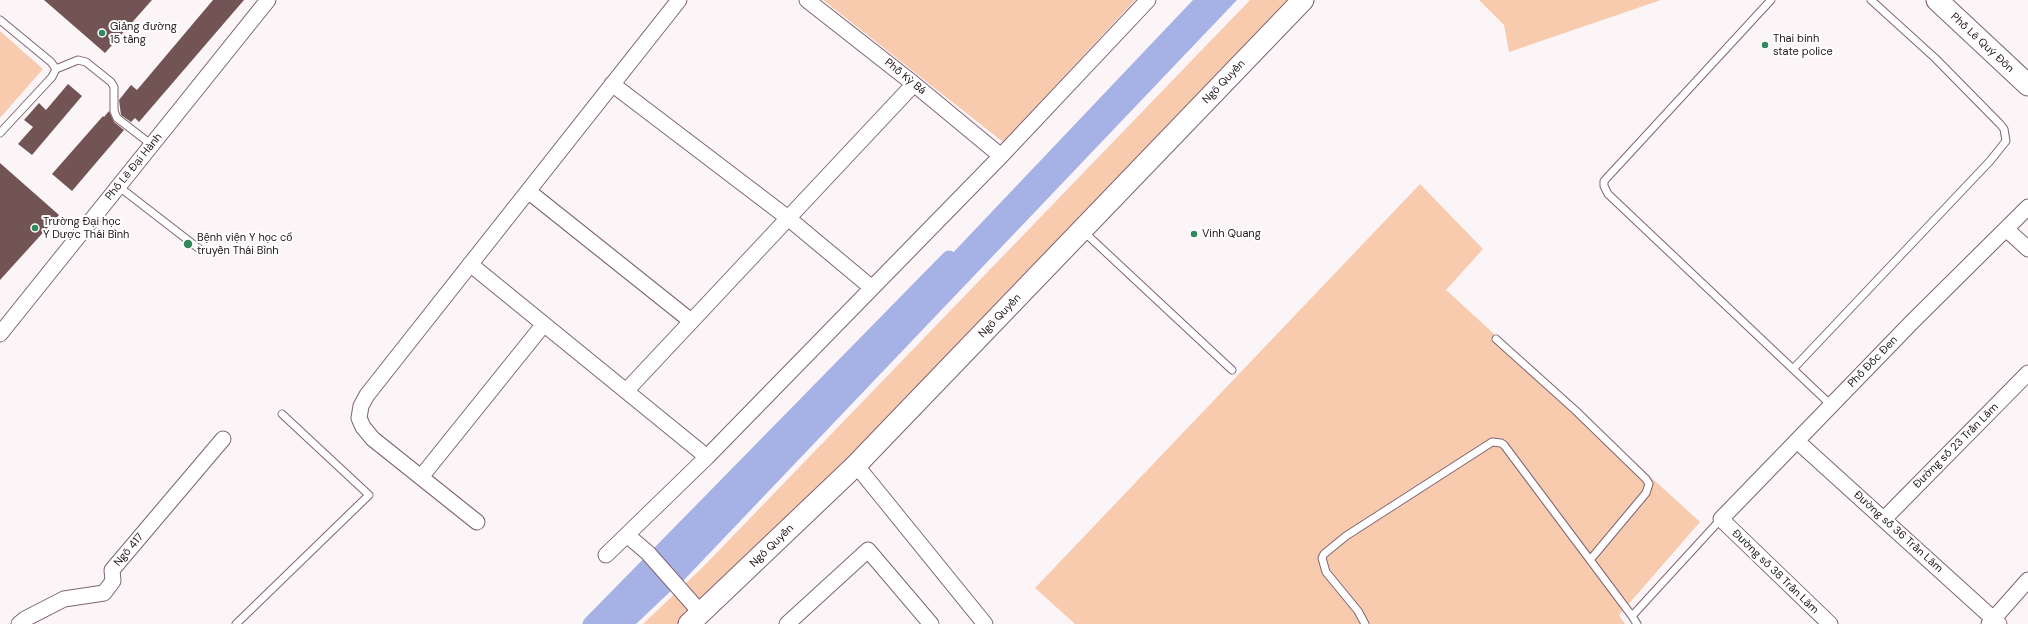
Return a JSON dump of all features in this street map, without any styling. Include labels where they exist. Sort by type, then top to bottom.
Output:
[{"type":"street","name":"Phố Lê Đại Hành","points":[[0,334],[268,0]]},
{"type":"street","points":[[477,522],[373,438],[363,427],[359,418],[361,406],[367,395],[679,0]]},
{"type":"street","name":"Phố Kỳ Bá","points":[[807,0],[914,84],[1001,156]]},
{"type":"street","points":[[606,555],[707,457],[1001,156],[1148,0]]},
{"type":"street","name":"Ngô Quyền","points":[[695,618],[856,465],[1303,0]]},
{"type":"street","name":"Phố Lê Quý Đôn","points":[[1937,0],[2028,85]]},
{"type":"street","points":[[612,84],[788,218],[872,288]]},
{"type":"street","points":[[626,391],[914,84]]},
{"type":"street","points":[[528,191],[691,321]]},
{"type":"street","name":"Phố Đốc Đen","points":[[1720,519],[1796,440],[2028,207]]},
{"type":"street","points":[[2006,229],[2028,249]]},
{"type":"street","points":[[470,264],[707,457]]},
{"type":"street","points":[[421,477],[544,324]]},
{"type":"street","name":"Đường số 23 Trần Lãm","points":[[1884,519],[2028,373]]},
{"type":"street","name":"Ngõ 417","points":[[19,624],[25,619],[64,599],[104,593],[113,581],[112,570],[223,439]]},
{"type":"street","name":"Đường số 36 Trần Lãm","points":[[1796,440],[1884,519],[1994,622]]},
{"type":"street","points":[[856,465],[985,624]]},
{"type":"street","name":"Đường số 38 Trần Lãm","points":[[1720,519],[1830,624]]},
{"type":"street","points":[[627,535],[648,553],[680,587],[695,618]]},
{"type":"street","points":[[787,624],[868,550],[931,624]]},
{"type":"street","points":[[1994,622],[2028,580]]},
{"type":"lane","points":[[1771,0],[1604,181],[1604,186],[1608,194],[1831,405]]},
{"type":"lane","points":[[1793,369],[2006,144],[2005,132],[2000,124],[1935,58],[1871,0]]},
{"type":"lane","points":[[0,20],[51,62],[56,69]]},
{"type":"lane","points":[[0,133],[52,77],[56,69],[78,60],[86,62],[110,82],[114,87],[114,111],[118,118],[152,145]]},
{"type":"lane","points":[[118,186],[202,251]]},
{"type":"lane","points":[[1082,230],[1232,370]]},
{"type":"lane","points":[[1496,339],[1575,410],[1646,479],[1649,484],[1646,493],[1590,560]]},
{"type":"lane","points":[[236,624],[369,495],[282,414]]},
{"type":"lane","points":[[1365,624],[1358,611],[1326,572],[1322,558],[1324,554],[1346,536],[1492,442],[1501,443],[1504,445],[1637,624]]},
{"type":"lane","points":[[1632,616],[1720,519]]},
{"type":"shaded area","points":[[823,0],[1135,0],[1003,142]]},
{"type":"shaded area","points":[[1250,0],[1292,0],[931,376],[682,624],[643,624],[704,566]]},
{"type":"shaded area","points":[[1479,0],[1661,0],[1509,52],[1504,25]]},
{"type":"shaded area","points":[[0,31],[43,69],[0,118]]},
{"type":"shaded area","points":[[1420,184],[1483,249],[1446,290],[1700,522],[1619,615],[1625,624],[1075,624],[1035,588]]},
{"type":"water","points":[[1193,0],[1237,0],[683,581],[663,558]]},
{"type":"water","points":[[648,565],[673,589],[636,624],[590,624]]},
{"type":"building","name":"Giảng đường 15 tầng","points":[[44,0],[152,0],[105,53]]},
{"type":"building","points":[[213,0],[244,0],[139,122],[135,118],[131,122],[121,115],[119,100],[131,85],[137,90]]},
{"type":"building","points":[[68,84],[82,96],[32,155],[18,144],[33,127],[24,120],[39,103],[46,110]]},
{"type":"building","points":[[109,111],[114,122],[124,130],[72,191],[52,174]]},
{"type":"building","points":[[0,163],[59,215],[0,280]]},
{"type":"waterway","points":[[590,624],[949,258]]},
{"type":"place","name":"Giảng đường 15 tầng","points":[[102,33]]},
{"type":"place","name":"Thai binh state police","points":[[1765,45]]},
{"type":"place","name":"Trường Đại học Y Dược Thái Bình","points":[[35,228]]},
{"type":"place","name":"Vinh Quang","points":[[1194,234]]},
{"type":"place","name":"Bệnh viện Y học cổ truyền Thái Bình","points":[[188,244]]}]
